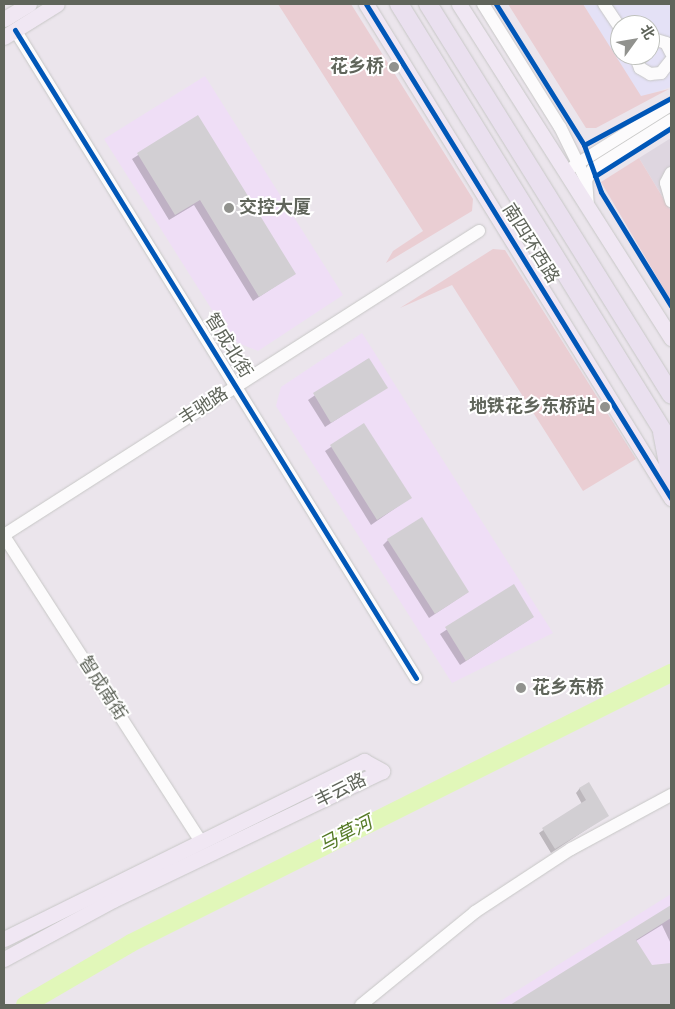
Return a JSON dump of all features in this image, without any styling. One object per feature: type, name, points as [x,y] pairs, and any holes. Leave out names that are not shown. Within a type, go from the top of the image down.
[{"type":"highway","name":"南四环西路","points":[[399,4],[671,444]]},
{"type":"highway","points":[[428,4],[671,394]]},
{"type":"highway","points":[[660,427],[671,479]]},
{"type":"main road","points":[[4,20],[29,4]]},
{"type":"main road","points":[[10,33],[57,4]]},
{"type":"main road","name":"南四环西路","points":[[366,4],[671,498]]},
{"type":"main road","points":[[459,4],[671,338]]},
{"type":"main road","name":"丰云路","points":[[4,938],[364,761],[382,771],[113,900],[4,959]]},
{"type":"street","points":[[483,4],[580,162],[586,180],[588,207]]},
{"type":"street","points":[[604,4],[611,15]]},
{"type":"street","name":"智成北街","points":[[10,33],[237,386],[416,678]]},
{"type":"street","points":[[660,40],[666,42],[671,53]]},
{"type":"street","points":[[639,65],[640,68],[650,74],[661,73],[671,60]]},
{"type":"street","points":[[566,171],[671,105]]},
{"type":"street","points":[[586,180],[593,169],[671,120]]},
{"type":"street","points":[[671,173],[666,183],[671,201]]},
{"type":"street","name":"丰驰路","points":[[4,535],[479,231]]},
{"type":"street","name":"智成南街","points":[[4,535],[201,842]]},
{"type":"street","points":[[361,1005],[475,912],[571,849],[671,795]]},
{"type":"shaded area","points":[[278,4],[351,4],[473,199],[472,211],[386,263],[393,251],[423,231]]},
{"type":"shaded area","points":[[508,4],[583,4],[610,47],[610,65],[621,65],[641,96],[669,89],[596,128],[586,128]]},
{"type":"shaded area","points":[[583,4],[671,4],[671,87],[641,97],[621,65],[660,65],[660,15],[610,15],[610,47]]},
{"type":"shaded area","points":[[205,76],[343,295],[258,351],[231,340],[104,139]]},
{"type":"shaded area","points":[[671,138],[671,211],[639,158]]},
{"type":"shaded area","points":[[639,158],[671,211],[671,301],[601,182]]},
{"type":"shaded area","points":[[493,249],[505,250],[636,459],[583,491],[452,285],[400,308]]},
{"type":"shaded area","points":[[362,333],[553,633],[452,683],[276,406],[281,387]]},
{"type":"shaded area","points":[[671,894],[671,1005],[494,1005]]},
{"type":"building","name":"交控大厦","points":[[198,115],[296,274],[259,297],[200,200],[175,215],[137,153]]},
{"type":"building","points":[[369,358],[388,388],[331,423],[313,393]]},
{"type":"building","points":[[364,423],[412,498],[377,520],[330,445]]},
{"type":"building","points":[[422,517],[469,592],[435,614],[387,539]]},
{"type":"building","points":[[514,584],[534,617],[466,661],[445,627]]},
{"type":"building","points":[[589,782],[609,816],[555,849],[542,828],[586,800],[579,788]]},
{"type":"building","points":[[671,905],[671,918],[636,940],[652,965],[671,963],[671,1005],[510,1005]]},
{"type":"waterway","name":"马草河","points":[[25,1005],[131,943],[671,673]]},
{"type":"cycle path","points":[[366,4],[671,498]]},
{"type":"cycle path","points":[[496,4],[584,145],[601,192],[671,306]]},
{"type":"cycle path","points":[[15,30],[416,678]]},
{"type":"cycle path","points":[[584,145],[671,98]]},
{"type":"cycle path","points":[[595,176],[671,128]]},
{"type":"place","name":"花乡桥","points":[[394,67]]},
{"type":"place","name":"交控大厦","points":[[229,208]]},
{"type":"place","name":"地铁花乡东桥站","points":[[605,407]]},
{"type":"place","name":"花乡东桥","points":[[521,688]]}]
